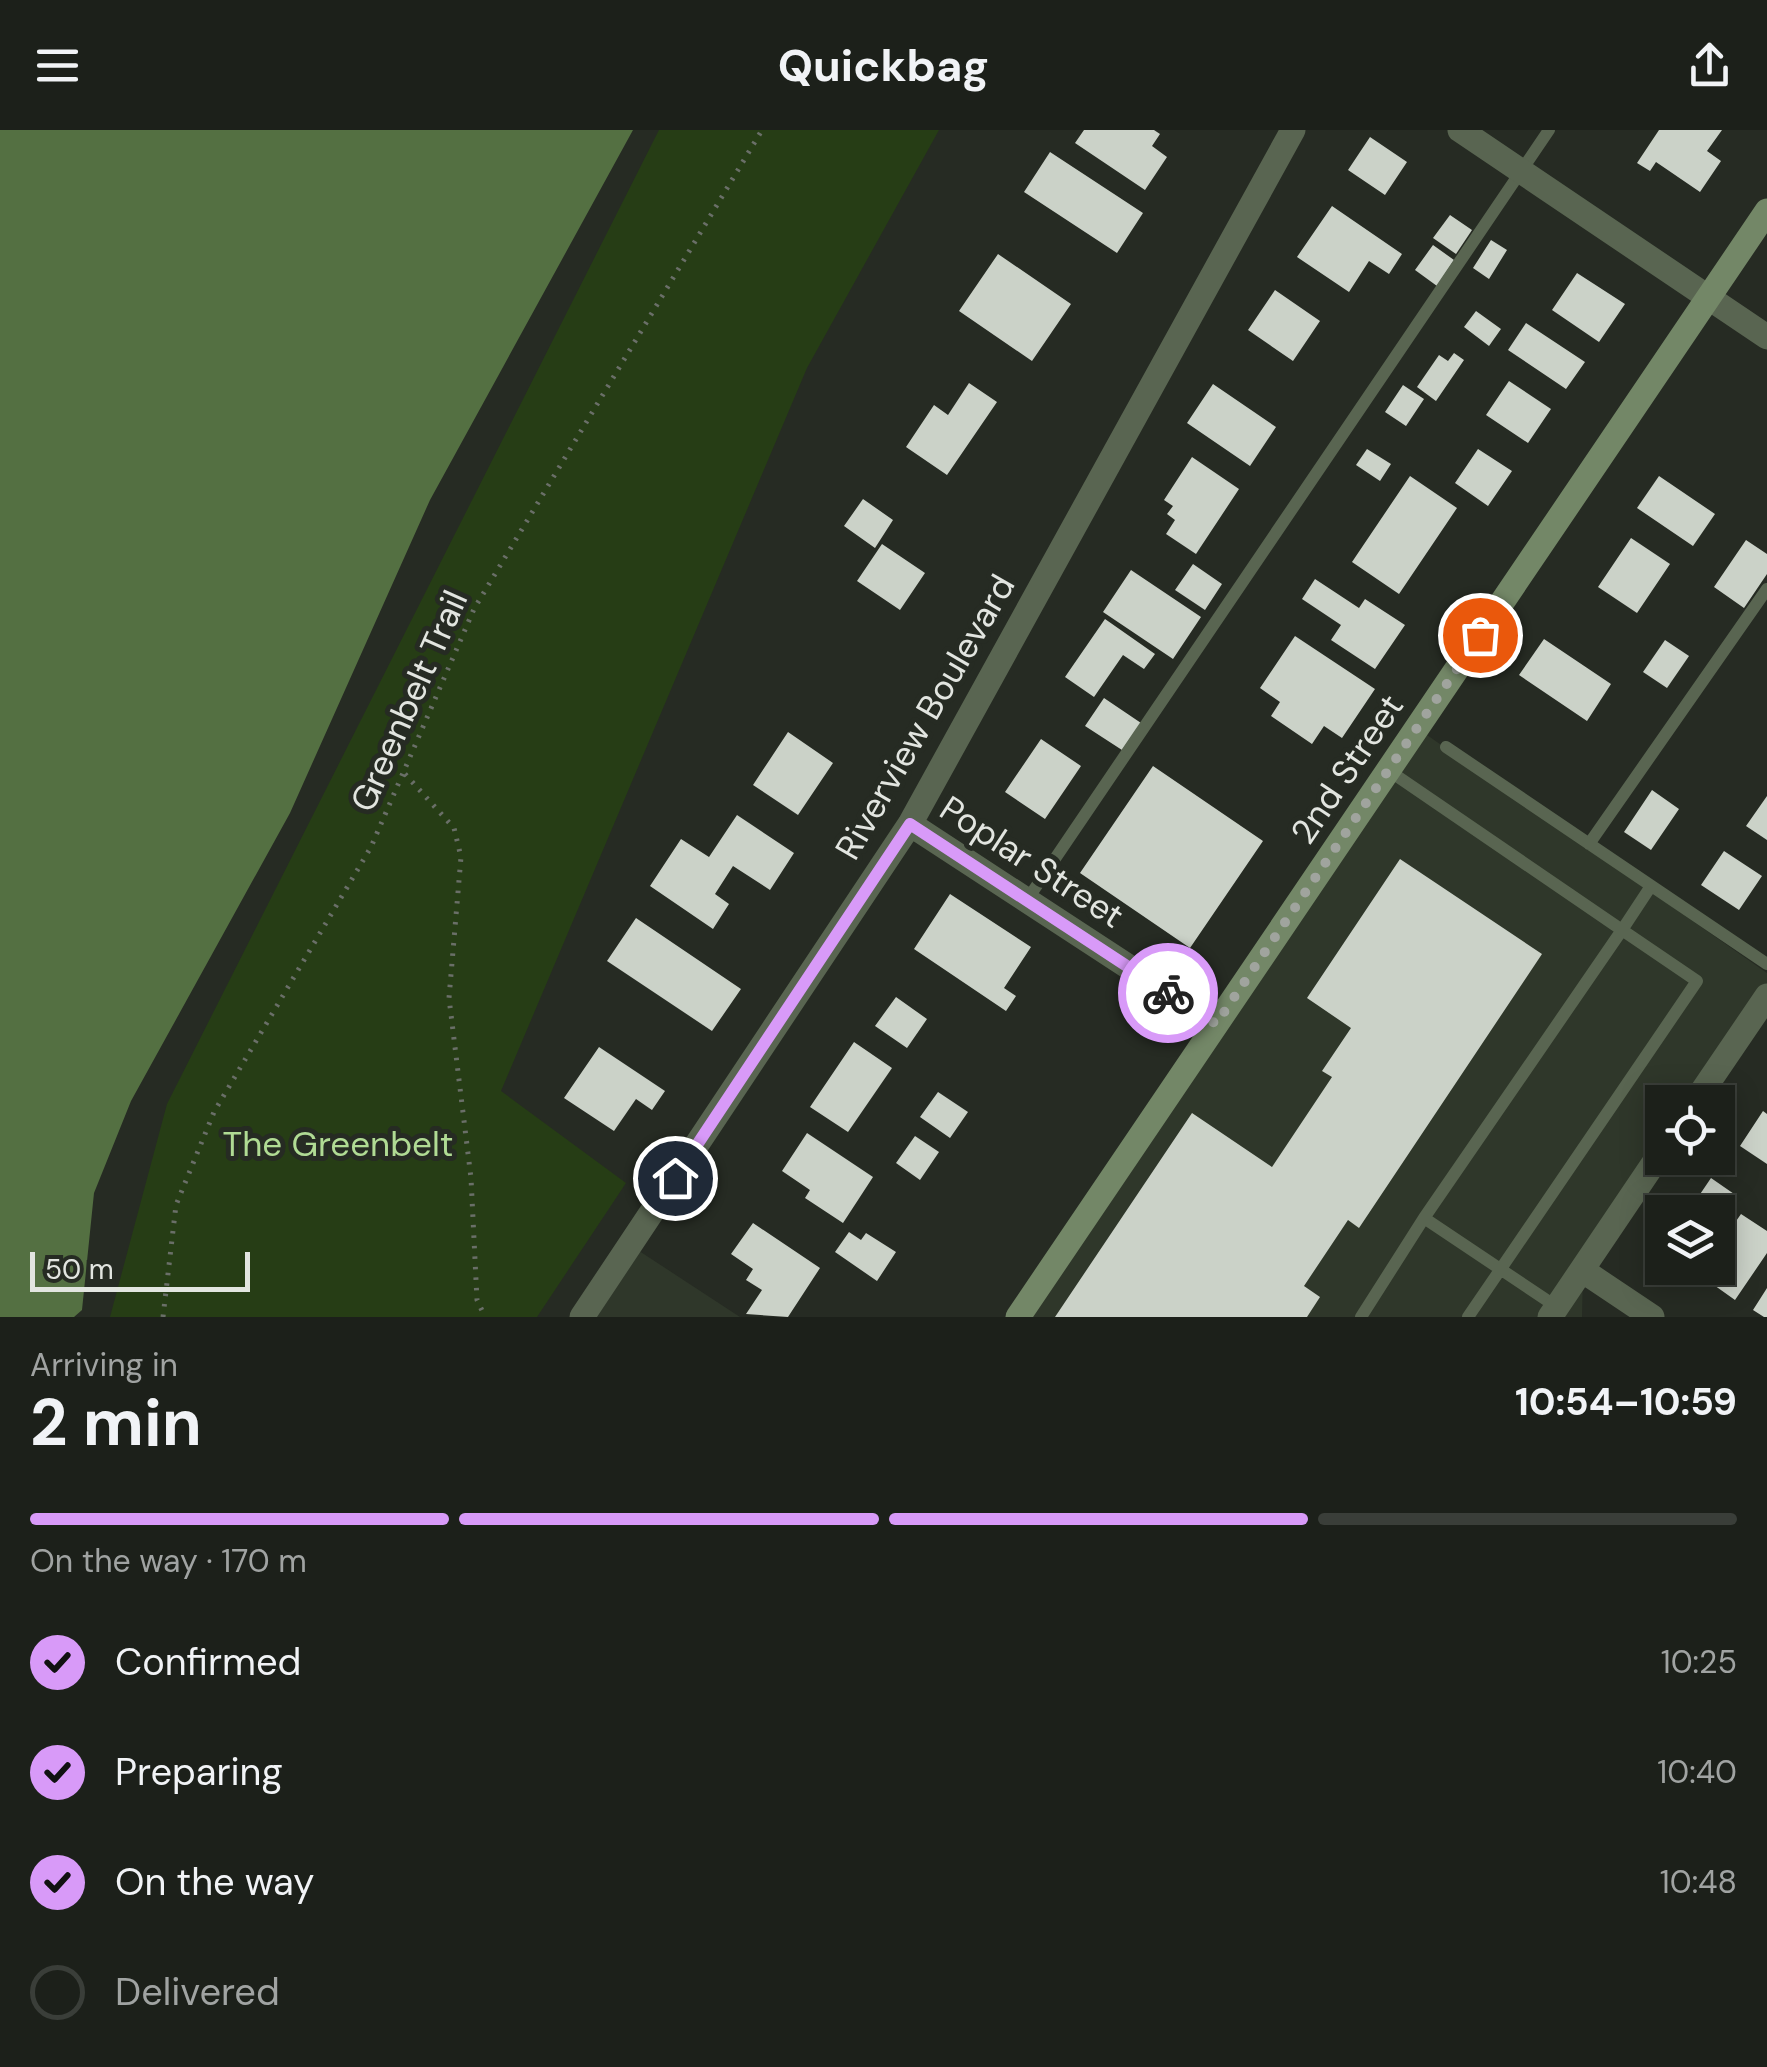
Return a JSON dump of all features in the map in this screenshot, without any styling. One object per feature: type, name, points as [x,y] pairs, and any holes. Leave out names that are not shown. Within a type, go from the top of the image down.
[{"type":"street","name":"Riverview Boulevard","points":[[582,1317],[910,824],[1293,130]]},
{"type":"street","points":[[1460,130],[1767,337]]},
{"type":"street","name":"2nd Street","points":[[1018,1317],[1767,210]]},
{"type":"street","name":"Poplar Street","points":[[910,824],[1216,1024]]},
{"type":"street","points":[[1707,1085],[1767,996]]},
{"type":"street","points":[[1553,1312],[1646,1175]]},
{"type":"street","points":[[1582,1270],[1652,1317]]},
{"type":"lane","points":[[1027,900],[1549,130]]},
{"type":"lane","points":[[1589,844],[1767,589]]},
{"type":"lane","points":[[1446,747],[1767,964]]},
{"type":"lane","points":[[1388,770],[1697,981],[1468,1317]]},
{"type":"lane","points":[[1360,1317],[1651,886]]},
{"type":"lane","points":[[1424,1218],[1500,1268],[1553,1312]]},
{"type":"path","name":"Greenbelt Trail","points":[[163,1317],[176,1205],[214,1112],[370,847],[474,610],[762,130]]},
{"type":"path","points":[[405,774],[454,828],[460,857],[449,998],[471,1178],[476,1300],[485,1317]]},
{"type":"shaded area","points":[[0,130],[633,130],[430,500],[290,813],[131,1101],[94,1193],[82,1310],[74,1317],[0,1317]]},
{"type":"shaded area","points":[[1417,728],[1767,973],[1767,996],[1707,1085],[1645,1085],[1646,1175],[1583,1270],[1582,1317],[1018,1317]]},
{"type":"shaded area","points":[[630,1245],[740,1317],[583,1317]]},
{"type":"green space","name":"The Greenbelt","points":[[659,130],[939,130],[807,368],[501,1091],[626,1183],[537,1317],[110,1317],[167,1104]]},
{"type":"building","points":[[1084,130],[1154,130],[1160,134],[1152,146],[1167,157],[1145,190],[1075,143]]},
{"type":"building","points":[[1659,130],[1722,130],[1707,151],[1721,161],[1700,192],[1656,162],[1650,171],[1637,163]]},
{"type":"building","points":[[1370,137],[1407,162],[1385,195],[1348,170]]},
{"type":"building","points":[[1050,152],[1143,213],[1117,253],[1024,192]]},
{"type":"building","points":[[1332,206],[1402,254],[1389,274],[1369,261],[1349,292],[1297,257]]},
{"type":"building","points":[[1450,215],[1472,230],[1456,254],[1433,238]]},
{"type":"building","points":[[1491,240],[1507,250],[1489,279],[1473,268]]},
{"type":"building","points":[[1433,245],[1454,260],[1437,286],[1415,270]]},
{"type":"building","points":[[998,254],[1071,304],[1032,361],[959,311]]},
{"type":"building","points":[[1577,273],[1625,304],[1599,342],[1552,310]]},
{"type":"building","points":[[1275,290],[1320,321],[1293,361],[1248,330]]},
{"type":"building","points":[[1476,311],[1501,329],[1489,346],[1464,327]]},
{"type":"building","points":[[1526,323],[1585,362],[1566,389],[1508,350]]},
{"type":"building","points":[[1454,353],[1464,360],[1436,401],[1417,387],[1439,355],[1448,361]]},
{"type":"building","points":[[1509,381],[1551,409],[1528,443],[1486,415]]},
{"type":"building","points":[[969,383],[997,402],[947,475],[906,447],[934,405],[948,415]]},
{"type":"building","points":[[1213,384],[1276,427],[1250,466],[1187,423]]},
{"type":"building","points":[[1403,385],[1424,399],[1406,426],[1385,412]]},
{"type":"building","points":[[1367,449],[1391,464],[1380,481],[1356,465]]},
{"type":"building","points":[[1478,449],[1512,471],[1488,506],[1455,483]]},
{"type":"building","points":[[1192,457],[1239,489],[1196,554],[1166,534],[1175,520],[1167,514],[1173,506],[1164,500]]},
{"type":"building","points":[[1410,476],[1457,508],[1399,594],[1352,562]]},
{"type":"building","points":[[1659,476],[1715,514],[1693,546],[1637,508]]},
{"type":"building","points":[[863,499],[893,520],[875,548],[844,526]]},
{"type":"building","points":[[1631,538],[1670,564],[1637,613],[1598,587]]},
{"type":"building","points":[[1746,540],[1767,554],[1767,574],[1744,608],[1714,587]]},
{"type":"building","points":[[882,544],[925,573],[900,610],[857,581]]},
{"type":"building","points":[[1193,564],[1222,584],[1205,610],[1175,590]]},
{"type":"building","points":[[1131,570],[1201,617],[1173,659],[1103,612]]},
{"type":"building","points":[[1315,579],[1359,608],[1365,599],[1405,625],[1375,669],[1331,640],[1341,625],[1302,599]]},
{"type":"building","points":[[1105,619],[1155,654],[1144,669],[1123,655],[1094,697],[1065,677]]},
{"type":"building","points":[[1295,636],[1375,689],[1342,738],[1324,726],[1312,744],[1271,716],[1280,702],[1260,688]]},
{"type":"building","points":[[1544,639],[1611,684],[1587,721],[1519,675]]},
{"type":"building","points":[[1665,640],[1689,656],[1667,688],[1643,672]]},
{"type":"building","points":[[1104,698],[1141,723],[1122,750],[1085,726]]},
{"type":"building","points":[[788,732],[833,763],[798,815],[753,785]]},
{"type":"building","points":[[1041,739],[1081,766],[1045,819],[1005,792]]},
{"type":"building","points":[[1153,766],[1263,841],[1190,948],[1080,873]]},
{"type":"building","points":[[1652,790],[1679,809],[1651,850],[1624,832]]},
{"type":"building","points":[[1767,796],[1767,840],[1746,826]]},
{"type":"building","points":[[737,815],[794,853],[770,890],[733,866],[715,894],[729,904],[713,929],[650,886],[681,839],[709,857]]},
{"type":"building","points":[[1724,851],[1762,876],[1739,910],[1701,885]]},
{"type":"building","points":[[1400,859],[1542,954],[1359,1228],[1348,1220],[1304,1286],[1320,1297],[1307,1317],[1055,1317],[1192,1113],[1272,1167],[1332,1077],[1322,1071],[1351,1028],[1307,998]]},
{"type":"building","points":[[950,894],[1031,947],[1004,988],[1016,996],[1006,1011],[914,949]]},
{"type":"building","points":[[636,918],[741,989],[712,1031],[607,961]]},
{"type":"building","points":[[896,997],[927,1019],[907,1048],[875,1026]]},
{"type":"building","points":[[854,1042],[892,1068],[848,1132],[810,1107]]},
{"type":"building","points":[[599,1047],[665,1091],[652,1110],[636,1099],[614,1131],[564,1098]]},
{"type":"building","points":[[938,1092],[968,1112],[950,1138],[920,1117]]},
{"type":"building","points":[[1763,1111],[1767,1114],[1767,1164],[1740,1146]]},
{"type":"building","points":[[807,1133],[873,1177],[843,1223],[805,1198],[810,1190],[782,1171]]},
{"type":"building","points":[[915,1136],[939,1152],[920,1180],[896,1163]]},
{"type":"building","points":[[1711,1178],[1737,1196],[1735,1199],[1735,1195],[1700,1195]]},
{"type":"building","points":[[1741,1214],[1767,1231],[1767,1253],[1735,1300],[1714,1285],[1735,1285],[1735,1223]]},
{"type":"building","points":[[753,1223],[820,1268],[788,1317],[746,1314],[762,1290],[746,1280],[753,1269],[731,1254]]},
{"type":"building","points":[[849,1232],[861,1240],[866,1233],[896,1252],[877,1281],[835,1252]]},
{"type":"building","points":[[1767,1288],[1767,1317],[1764,1317],[1753,1310]]},
{"type":"way so far","points":[[1168,993],[1216,1024],[1480,635]]},
{"type":"route","points":[[675,1178],[910,824],[1168,993]]}]
